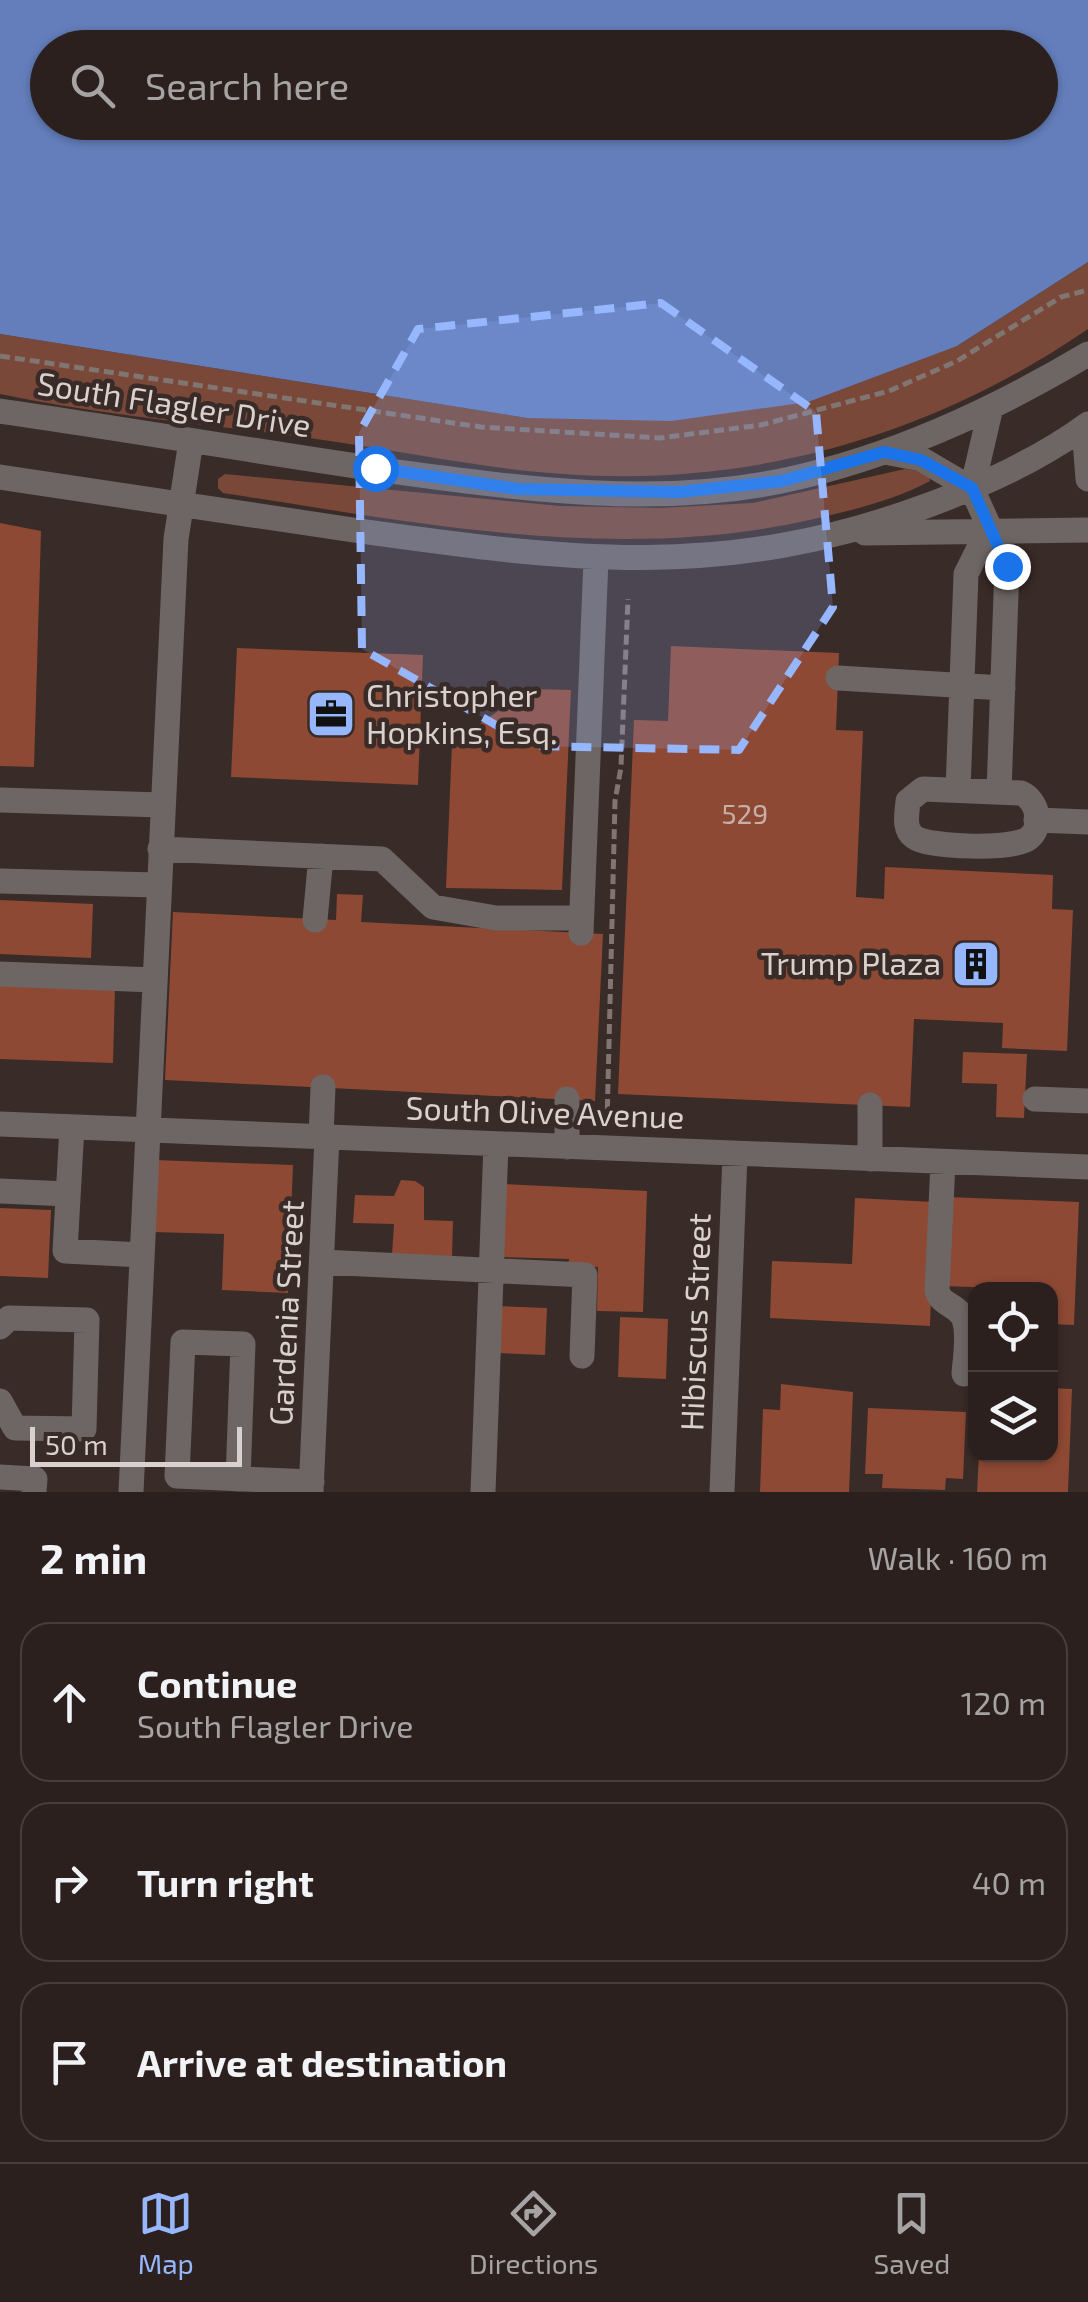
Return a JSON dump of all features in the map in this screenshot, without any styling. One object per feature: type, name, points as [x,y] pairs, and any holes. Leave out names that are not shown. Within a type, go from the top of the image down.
[{"type":"street","name":"South Flagler Drive","points":[[0,412],[518,489],[603,494],[679,492],[782,481],[884,452],[991,407],[1088,354]]},
{"type":"street","points":[[991,407],[972,488],[1007,566],[1000,792]]},
{"type":"street","points":[[0,477],[596,559],[753,553],[855,532],[1007,475],[1086,426],[1088,479]]},
{"type":"street","points":[[131,1492],[178,504],[191,441]]},
{"type":"street","points":[[884,452],[921,460],[972,488]]},
{"type":"street","points":[[958,790],[966,574],[988,530]]},
{"type":"street","points":[[855,532],[927,536],[988,530],[1088,530]]},
{"type":"street","points":[[160,849],[382,859],[434,907],[496,918],[581,925],[596,559]]},
{"type":"street","points":[[838,678],[1003,688]]},
{"type":"street","points":[[923,790],[1000,792],[1030,797],[1036,820],[1030,838],[1014,846],[928,843],[913,836],[906,826],[908,801],[923,790]]},
{"type":"street","points":[[0,800],[162,805]]},
{"type":"street","points":[[1036,820],[1088,822]]},
{"type":"street","points":[[315,920],[322,856]]},
{"type":"street","points":[[0,882],[157,885]]},
{"type":"street","points":[[0,974],[154,980]]},
{"type":"street","name":"Gardenia Street","points":[[312,1487],[322,1262],[324,1088]]},
{"type":"street","points":[[567,1147],[568,1099]]},
{"type":"street","points":[[1036,1100],[1088,1101]]},
{"type":"street","points":[[870,1104],[870,1158]]},
{"type":"street","name":"South Olive Avenue","points":[[0,1124],[1088,1167]]},
{"type":"street","points":[[72,1127],[65,1250],[142,1255]]},
{"type":"street","points":[[483,1492],[496,1144]]},
{"type":"street","name":"Hibiscus Street","points":[[722,1492],[735,1154]]},
{"type":"street","points":[[943,1162],[937,1291],[941,1302],[961,1314],[966,1325],[964,1374]]},
{"type":"street","points":[[0,1191],[68,1194]]},
{"type":"street","points":[[322,1262],[584,1275],[582,1356]]},
{"type":"street","points":[[0,1327],[9,1318],[87,1320],[84,1429],[16,1428],[0,1401]]},
{"type":"street","points":[[238,1479],[243,1344],[182,1342],[178,1476],[312,1487]]},
{"type":"street","points":[[0,1477],[35,1479],[34,1492]]},
{"type":"path","points":[[0,356],[481,427],[660,438],[776,422],[889,391],[957,361],[1061,297],[1088,290]]},
{"type":"path","points":[[607,1128],[616,801],[628,599]]},
{"type":"highlighted area","points":[[661,303],[816,412],[833,607],[739,750],[533,746],[362,649],[359,433],[418,329]]},
{"type":"shaded area","points":[[1088,262],[1088,329],[1029,366],[904,425],[772,462],[704,472],[634,476],[534,472],[0,394],[0,334],[527,418],[957,346]]},
{"type":"shaded area","points":[[905,469],[929,473],[930,481],[888,499],[814,519],[741,532],[667,538],[518,534],[444,526],[223,493],[218,488],[218,479],[225,474],[560,506],[659,508],[753,503]]},
{"type":"water","points":[[0,0],[1088,0],[1088,262],[957,346],[808,402],[671,421],[527,418],[0,334]]},
{"type":"building","points":[[0,523],[41,531],[34,767],[0,766]]},
{"type":"building","points":[[671,646],[839,653],[836,730],[863,731],[856,897],[884,899],[885,867],[1053,875],[1052,909],[1073,910],[1067,1051],[1002,1048],[1003,1023],[914,1019],[910,1107],[618,1094],[634,720],[668,721]]},
{"type":"building","points":[[237,648],[423,655],[418,785],[231,777]]},
{"type":"building","points":[[530,689],[571,690],[562,890],[446,888],[452,743]]},
{"type":"building","points":[[337,894],[363,895],[361,922],[603,934],[595,1101],[165,1080],[173,912],[336,920]]},
{"type":"building","points":[[0,900],[93,904],[91,958],[0,954]]},
{"type":"building","points":[[0,984],[115,988],[113,1063],[0,1059]]},
{"type":"building","points":[[963,1052],[1027,1054],[1024,1118],[996,1117],[997,1084],[962,1083]]},
{"type":"building","points":[[155,1160],[293,1165],[288,1293],[222,1290],[224,1234],[152,1232]]},
{"type":"building","points":[[401,1180],[415,1181],[424,1187],[424,1220],[453,1221],[452,1257],[392,1255],[394,1224],[353,1223],[355,1195],[394,1196]]},
{"type":"building","points":[[503,1184],[647,1191],[643,1312],[597,1311],[598,1267],[568,1265],[569,1259],[501,1257]]},
{"type":"building","points":[[948,1197],[1079,1202],[1074,1325],[1058,1324],[1058,1282],[968,1282],[968,1287],[945,1286]]},
{"type":"building","points":[[855,1198],[934,1202],[930,1326],[770,1318],[772,1261],[852,1264]]},
{"type":"building","points":[[0,1208],[51,1210],[48,1278],[0,1276]]},
{"type":"building","points":[[498,1306],[547,1308],[545,1355],[496,1353]]},
{"type":"building","points":[[620,1317],[668,1319],[666,1379],[618,1377]]},
{"type":"building","points":[[781,1384],[853,1392],[849,1492],[760,1492],[763,1409],[780,1410]]},
{"type":"building","points":[[1058,1388],[1072,1389],[1068,1492],[977,1492],[979,1462],[1058,1462]]},
{"type":"building","points":[[868,1408],[966,1412],[963,1479],[946,1478],[945,1490],[882,1488],[883,1474],[865,1474]]},
{"type":"place","name":"Christopher Hopkins, Esq.","points":[[331,714]]},
{"type":"place","name":"Trump Plaza","points":[[976,964]]},
{"type":"route","points":[[375,468],[518,489],[603,494],[679,492],[782,481],[884,452],[921,460],[972,488],[1007,566]]}]
